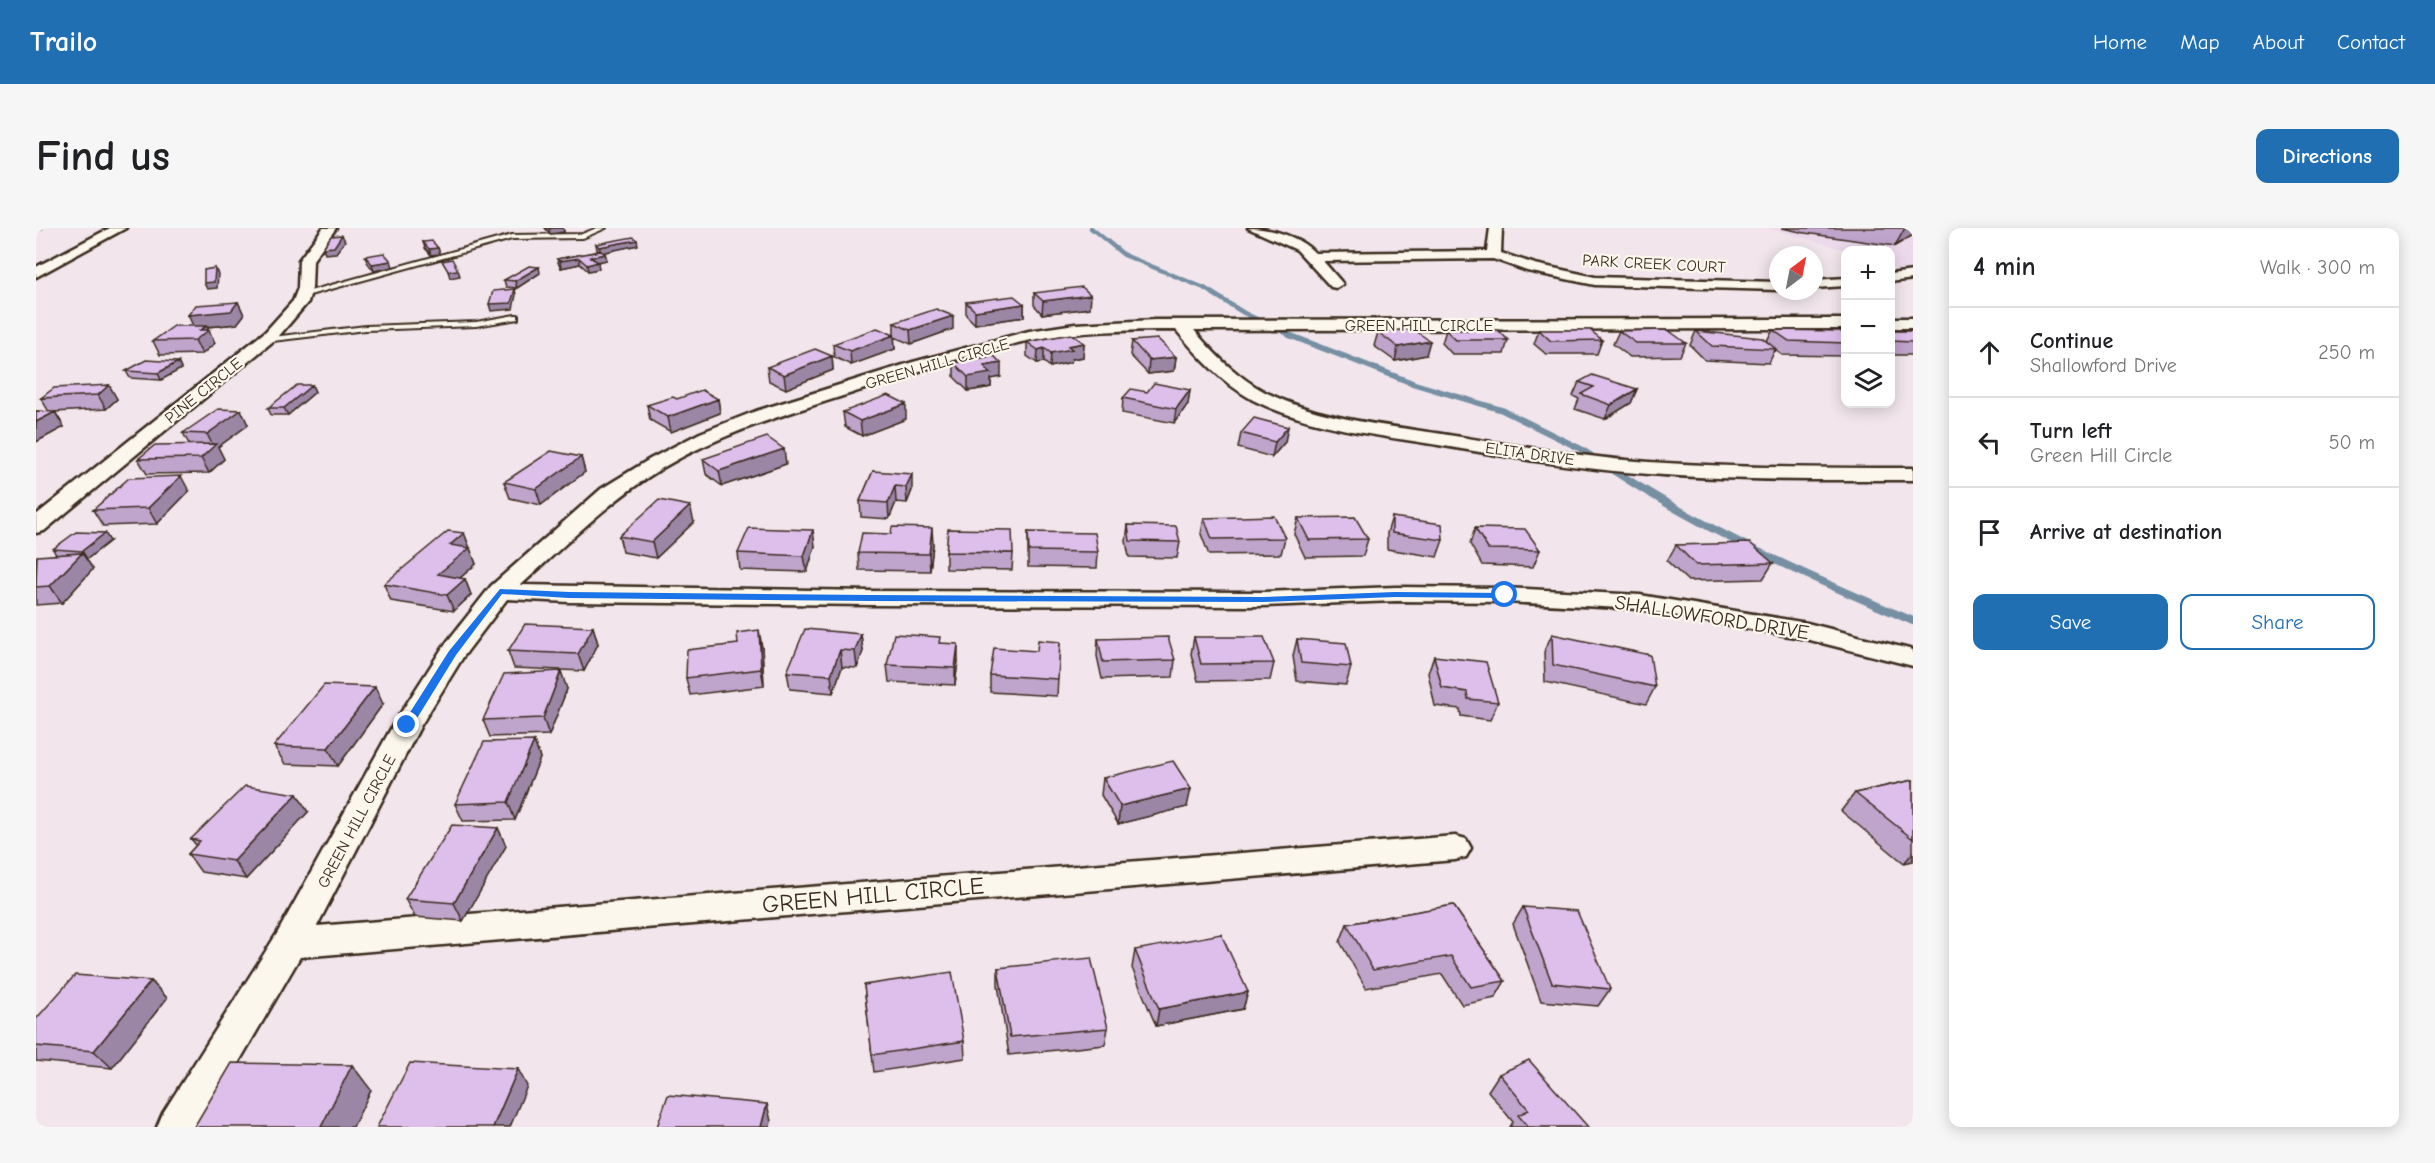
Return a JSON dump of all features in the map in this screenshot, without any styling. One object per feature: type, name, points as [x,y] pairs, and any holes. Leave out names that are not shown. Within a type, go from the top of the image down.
[{"type":"street","points":[[36,273],[120,228]]},
{"type":"street","points":[[303,294],[306,260],[316,243],[330,228]]},
{"type":"street","points":[[1254,228],[1302,247],[1336,284]]},
{"type":"street","points":[[1494,255],[1496,228]]},
{"type":"street","points":[[1269,233],[1290,230]]},
{"type":"street","name":"PARK CREEK COURT","points":[[1310,256],[1494,255],[1532,267],[1595,281],[1769,286]]},
{"type":"street","points":[[1895,277],[1913,275]]},
{"type":"street","points":[[1823,283],[1841,282]]},
{"type":"street","name":"PINE CIRCLE","points":[[36,526],[264,340],[297,306],[303,294]]},
{"type":"street","points":[[1895,323],[1913,323]]},
{"type":"street","name":"GREEN HILL CIRCLE","points":[[178,1127],[291,943],[407,725],[452,653],[500,591],[609,494],[657,463],[707,437],[764,415],[919,366],[1029,336],[1075,329],[1181,325],[1841,324]]},
{"type":"street","name":"ELITA DRIVE","points":[[1181,325],[1218,367],[1235,382],[1262,397],[1306,413],[1374,429],[1551,458],[1649,468],[1778,474],[1913,474]]},
{"type":"street","name":"SHALLOWFORD DRIVE","points":[[500,591],[569,595],[870,598],[1263,599],[1395,594],[1550,597],[1640,602],[1807,631],[1913,658]]},
{"type":"street","name":"GREEN HILL CIRCLE","points":[[291,943],[1455,848]]},
{"type":"lane","points":[[303,294],[512,237],[583,236],[603,228]]},
{"type":"lane","points":[[264,340],[366,328],[476,324],[514,317]]},
{"type":"shaded area","points":[[1767,228],[1913,228],[1913,277],[1895,270],[1895,246],[1841,246],[1841,249]]},
{"type":"building","points":[[342,235],[334,247],[323,248],[331,236]]},
{"type":"building","points":[[633,237],[637,240],[599,247],[596,244]]},
{"type":"building","points":[[432,241],[438,248],[429,249],[423,242]]},
{"type":"building","points":[[601,251],[605,254],[590,257],[598,262],[587,265],[579,258],[560,261],[557,259]]},
{"type":"building","points":[[384,253],[391,261],[372,264],[365,256]]},
{"type":"building","points":[[452,259],[458,270],[448,271],[442,261]]},
{"type":"building","points":[[529,266],[539,267],[515,281],[504,280]]},
{"type":"building","points":[[215,268],[214,282],[204,283],[204,270]]},
{"type":"building","points":[[1082,287],[1091,295],[1043,301],[1034,293]]},
{"type":"building","points":[[515,289],[511,303],[489,304],[493,291]]},
{"type":"building","points":[[1014,296],[1024,304],[975,311],[966,302]]},
{"type":"building","points":[[238,302],[231,311],[188,315],[196,305]]},
{"type":"building","points":[[936,309],[953,316],[910,330],[894,323]]},
{"type":"building","points":[[174,326],[207,326],[200,330],[209,330],[195,340],[153,341]]},
{"type":"building","points":[[877,328],[894,335],[850,351],[833,344]]},
{"type":"building","points":[[1413,329],[1430,341],[1398,347],[1378,332]]},
{"type":"building","points":[[1446,330],[1498,330],[1508,340],[1456,340]]},
{"type":"building","points":[[1539,330],[1590,330],[1602,340],[1551,341]]},
{"type":"building","points":[[1668,330],[1686,343],[1636,343],[1619,331]]},
{"type":"building","points":[[1773,330],[1841,332],[1841,343],[1789,341]]},
{"type":"building","points":[[1696,331],[1762,338],[1776,349],[1712,346]]},
{"type":"building","points":[[1895,331],[1913,331],[1913,342],[1895,341]]},
{"type":"building","points":[[1071,334],[1084,343],[1068,346],[1072,349],[1051,353],[1044,348],[1038,350],[1027,342]]},
{"type":"building","points":[[1158,339],[1176,357],[1149,360],[1132,341]]},
{"type":"building","points":[[815,349],[832,356],[784,375],[767,367]]},
{"type":"building","points":[[994,356],[1001,363],[984,366],[991,373],[968,377],[954,363]]},
{"type":"building","points":[[146,360],[178,362],[158,373],[126,371]]},
{"type":"building","points":[[1592,375],[1637,389],[1611,405],[1581,394],[1594,387],[1579,382]]},
{"type":"building","points":[[1154,383],[1190,390],[1176,409],[1123,398],[1131,389],[1147,392]]},
{"type":"building","points":[[109,385],[98,395],[41,398],[54,388]]},
{"type":"building","points":[[297,385],[312,385],[284,408],[268,408]]},
{"type":"building","points":[[702,390],[718,399],[668,417],[647,405],[673,397],[677,399]]},
{"type":"building","points":[[888,395],[906,404],[860,421],[843,412]]},
{"type":"building","points":[[218,409],[241,410],[207,434],[183,433]]},
{"type":"building","points":[[36,411],[55,412],[36,422]]},
{"type":"building","points":[[1254,418],[1288,427],[1275,442],[1241,433]]},
{"type":"building","points":[[767,437],[784,449],[719,471],[703,459]]},
{"type":"building","points":[[216,444],[201,458],[138,459],[155,445]]},
{"type":"building","points":[[551,451],[581,457],[536,489],[504,482]]},
{"type":"building","points":[[873,471],[912,474],[906,487],[895,486],[888,503],[860,501]]},
{"type":"building","points":[[181,476],[148,508],[93,510],[129,478]]},
{"type":"building","points":[[659,500],[690,506],[652,542],[619,536]]},
{"type":"building","points":[[1274,516],[1285,538],[1212,539],[1204,518]]},
{"type":"building","points":[[1355,517],[1368,539],[1309,540],[1298,518]]},
{"type":"building","points":[[1392,517],[1442,524],[1443,540],[1392,533]]},
{"type":"building","points":[[1128,525],[1176,526],[1180,542],[1130,541]]},
{"type":"building","points":[[892,527],[932,528],[929,554],[858,553],[862,533],[891,534]]},
{"type":"building","points":[[749,528],[813,530],[804,556],[738,553]]},
{"type":"building","points":[[1475,528],[1525,529],[1540,550],[1488,549]]},
{"type":"building","points":[[948,529],[1012,530],[1013,553],[946,552]]},
{"type":"building","points":[[448,531],[464,533],[450,545],[470,548],[438,574],[465,579],[447,595],[384,584]]},
{"type":"building","points":[[76,532],[105,533],[82,551],[53,549]]},
{"type":"building","points":[[1028,532],[1095,533],[1098,552],[1029,551]]},
{"type":"building","points":[[1750,543],[1773,563],[1696,565],[1676,545]]},
{"type":"building","points":[[82,553],[50,586],[36,587],[37,556]]},
{"type":"building","points":[[525,624],[593,627],[578,654],[508,651]]},
{"type":"building","points":[[805,629],[861,634],[855,651],[840,650],[831,675],[787,672]]},
{"type":"building","points":[[759,630],[761,669],[686,678],[687,650],[738,644],[737,633]]},
{"type":"building","points":[[894,634],[940,637],[939,643],[958,644],[955,668],[887,665]]},
{"type":"building","points":[[1552,634],[1650,655],[1655,687],[1553,665]]},
{"type":"building","points":[[1168,637],[1175,660],[1103,662],[1098,639]]},
{"type":"building","points":[[1194,637],[1264,637],[1274,663],[1201,664]]},
{"type":"building","points":[[1297,639],[1346,643],[1351,667],[1301,663]]},
{"type":"building","points":[[1038,640],[1060,642],[1058,679],[990,675],[994,648],[1037,651]]},
{"type":"building","points":[[1434,656],[1486,662],[1498,702],[1468,699],[1467,692],[1442,688]]},
{"type":"building","points":[[561,671],[543,718],[483,720],[504,674]]},
{"type":"building","points":[[324,685],[375,687],[328,748],[274,746]]},
{"type":"building","points":[[534,741],[508,802],[455,804],[484,742]]},
{"type":"building","points":[[1173,761],[1191,789],[1120,806],[1103,778]]},
{"type":"building","points":[[1913,780],[1913,839],[1855,793]]},
{"type":"building","points":[[245,786],[297,794],[234,861],[188,854],[200,841],[191,839]]},
{"type":"building","points":[[452,825],[498,828],[454,903],[405,899]]},
{"type":"building","points":[[1453,905],[1505,981],[1471,987],[1451,956],[1373,970],[1347,924]]},
{"type":"building","points":[[1523,907],[1577,911],[1610,989],[1552,983]]},
{"type":"building","points":[[1221,934],[1248,992],[1159,1009],[1135,950]]},
{"type":"building","points":[[1091,958],[1108,1028],[1010,1037],[998,968]]},
{"type":"building","points":[[952,972],[964,1041],[872,1055],[864,985]]},
{"type":"building","points":[[75,975],[151,981],[94,1051],[36,1046],[36,1019]]},
{"type":"building","points":[[1529,1060],[1588,1127],[1528,1127],[1518,1115],[1529,1110],[1499,1074]]},
{"type":"building","points":[[232,1063],[352,1065],[321,1127],[194,1127]]},
{"type":"building","points":[[410,1063],[518,1069],[493,1127],[377,1127]]},
{"type":"building","points":[[668,1095],[767,1104],[761,1127],[657,1127]]},
{"type":"waterway","points":[[1091,228],[1124,255],[1204,288],[1244,313],[1292,336]]},
{"type":"waterway","points":[[1289,335],[1415,384],[1502,410],[1581,449],[1615,471]]},
{"type":"waterway","points":[[1613,470],[1685,514],[1759,552],[1913,621]]},
{"type":"route","points":[[407,725],[452,653],[500,591],[569,595],[870,598],[1263,599],[1395,594],[1505,595]]}]
